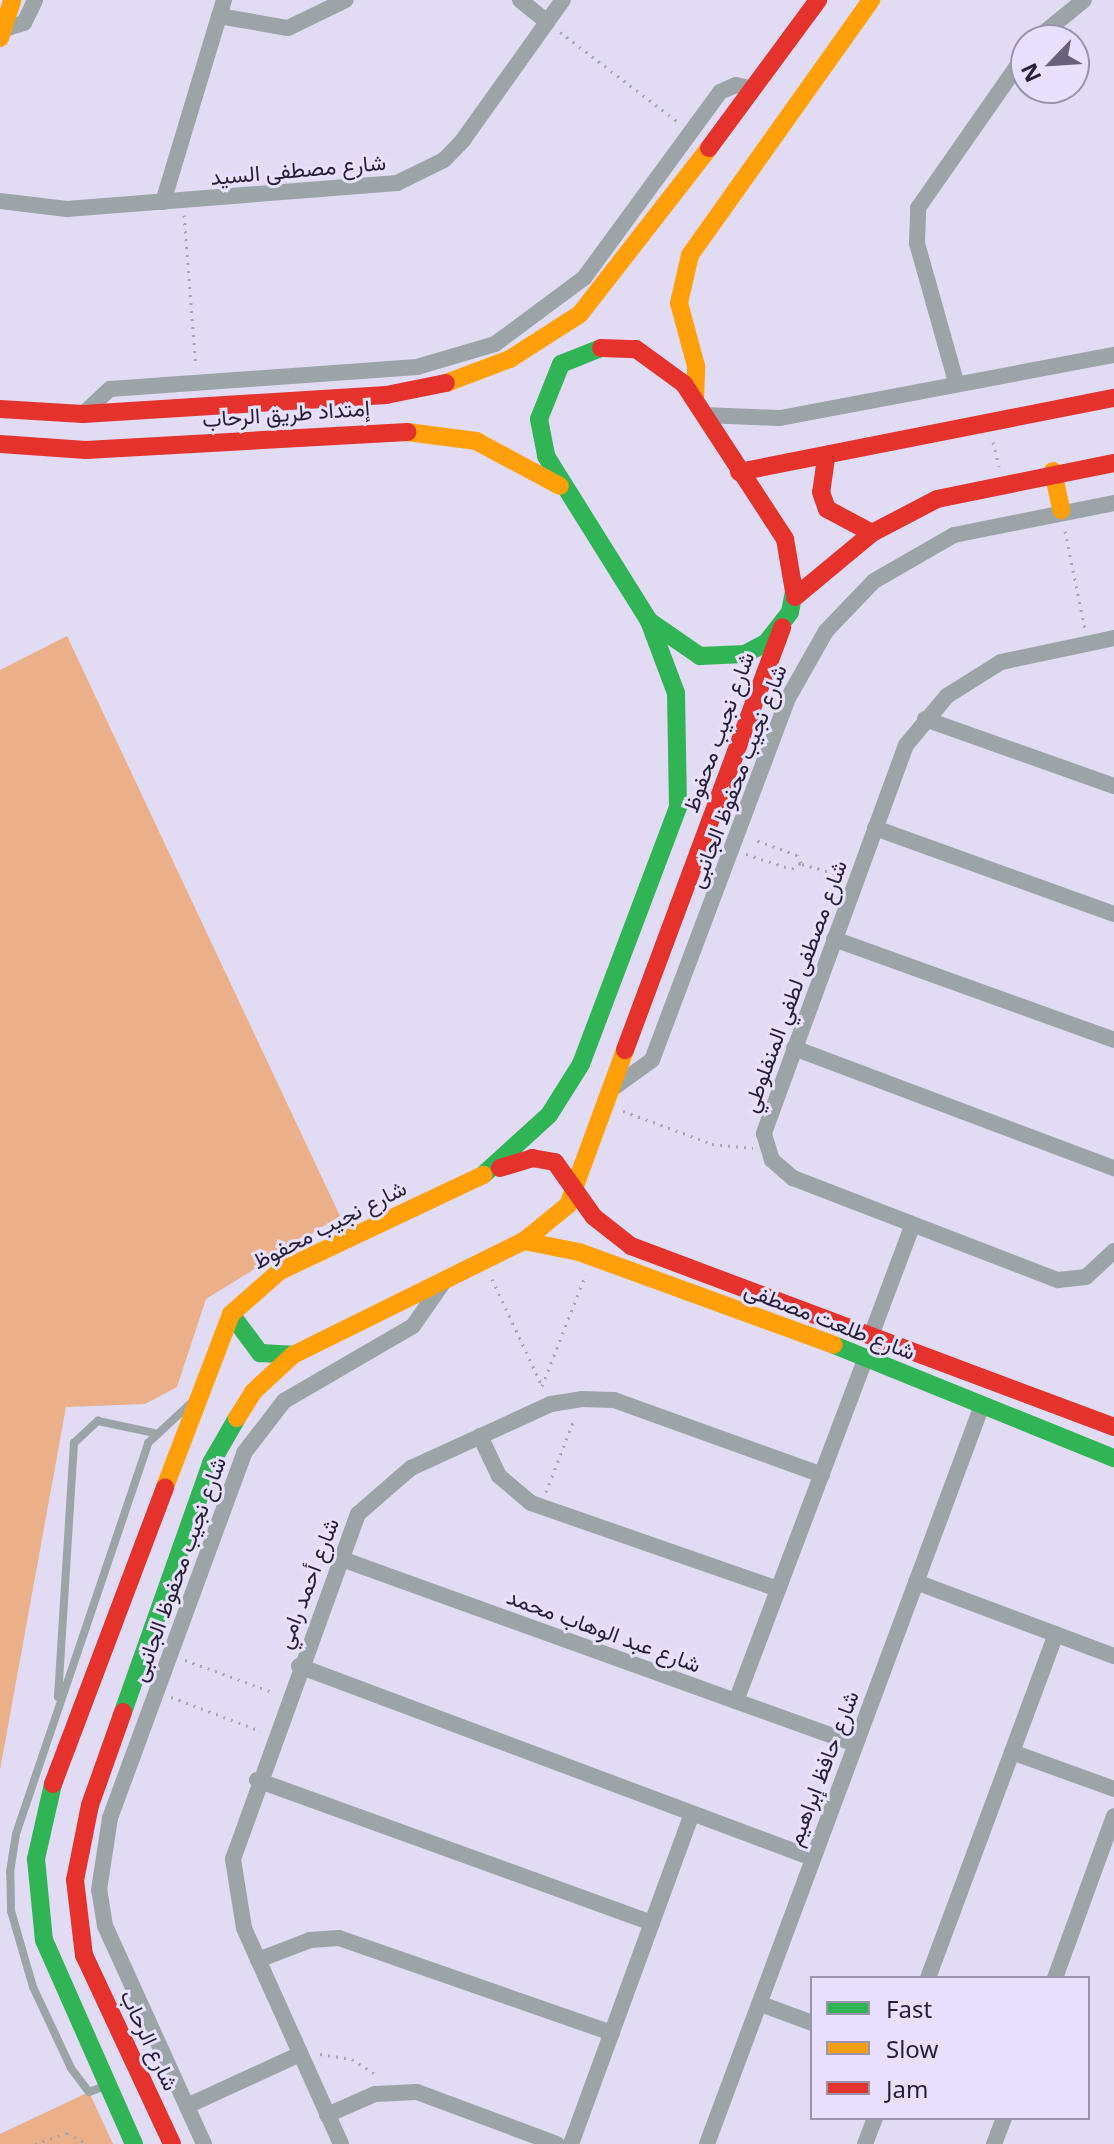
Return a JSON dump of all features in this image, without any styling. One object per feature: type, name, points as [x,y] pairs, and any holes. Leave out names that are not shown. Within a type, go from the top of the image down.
[{"type":"street","points":[[1,34],[12,0]]},
{"type":"street","points":[[1,34],[24,23],[35,0]]},
{"type":"street","points":[[163,202],[221,8],[288,28],[346,0]]},
{"type":"street","points":[[520,0],[547,22]]},
{"type":"street","name":"شارع مصطفى السيد","points":[[0,201],[67,209],[371,189],[421,173],[463,140],[563,0]]},
{"type":"street","name":"إمتداد طريق الرحاب","points":[[0,409],[83,414],[420,390],[476,374],[545,339],[592,302],[818,0]]},
{"type":"street","points":[[1055,24],[1084,0]]},
{"type":"street","points":[[700,408],[696,366],[679,303],[690,255],[863,3]]},
{"type":"street","points":[[956,382],[917,243],[918,208],[1010,76]]},
{"type":"street","points":[[83,414],[110,389],[417,367],[495,344],[542,315],[584,278],[727,87],[753,89]]},
{"type":"street","points":[[627,222],[645,235]]},
{"type":"street","points":[[545,339],[561,364]]},
{"type":"street","points":[[782,627],[745,654],[723,658],[678,647],[649,621],[562,488],[539,419],[561,364],[601,348],[636,349],[667,367],[700,408],[793,558],[795,597]]},
{"type":"street","points":[[700,408],[780,418],[956,382],[1114,355]]},
{"type":"street","points":[[417,367],[420,390]]},
{"type":"street","points":[[739,472],[826,458],[988,419],[1114,398]]},
{"type":"street","name":"إمتداد طريق الرحاب","points":[[0,444],[86,450],[428,431],[487,446],[562,488]]},
{"type":"street","points":[[826,458],[821,492],[827,509],[839,522],[872,533]]},
{"type":"street","points":[[795,597],[872,533],[937,499],[1002,481],[1114,463]]},
{"type":"street","points":[[1053,471],[1061,510]]},
{"type":"street","name":"شارع نجيب محفوظ الجانبى","points":[[607,1098],[652,1060],[803,667],[847,607],[899,563],[940,542],[1061,510],[1114,503]]},
{"type":"street","name":"شارع نجيب محفوظ","points":[[84,1955],[75,1880],[90,1805],[222,1438],[253,1392],[293,1355],[524,1241],[556,1220],[577,1189],[607,1098],[795,597]]},
{"type":"street","name":"شارع نجيب محفوظ","points":[[54,1969],[35,1880],[50,1791],[194,1402],[231,1314],[280,1271],[483,1175],[529,1137],[567,1090],[669,844],[681,731],[649,621]]},
{"type":"street","name":"شارع مصطفى لطفي المنفلوطي","points":[[1114,638],[1087,641],[1001,662],[925,719],[906,745],[767,1120],[766,1147],[793,1178],[1058,1280],[1086,1277],[1114,1251]]},
{"type":"street","points":[[925,719],[1114,786]]},
{"type":"street","points":[[875,828],[1114,914]]},
{"type":"street","points":[[834,939],[1114,1040]]},
{"type":"street","points":[[794,1048],[1114,1168]]},
{"type":"street","name":"شارع طلعت مصطفى","points":[[483,1175],[543,1158],[564,1169],[594,1217],[631,1246],[872,1333],[1114,1427]]},
{"type":"street","points":[[872,1333],[913,1224]]},
{"type":"street","name":"شارع طلعت مصطفى","points":[[524,1241],[592,1258],[866,1357],[981,1408],[1114,1458]]},
{"type":"street","name":"شارع نجيب محفوظ الجانبى","points":[[204,2144],[105,1926],[101,1853],[156,1692],[244,1453],[262,1425],[311,1382],[413,1326],[445,1280]]},
{"type":"street","points":[[231,1314],[253,1348],[293,1355]]},
{"type":"street","points":[[736,1701],[866,1357]]},
{"type":"street","name":"شارع أحمد رامي","points":[[341,2144],[258,1960],[232,1883],[237,1835],[358,1514],[391,1480],[551,1404],[582,1399],[614,1400],[822,1475]]},
{"type":"street","name":"شارع حافظ إبراهيم","points":[[707,2144],[981,1408]]},
{"type":"street","points":[[480,1436],[505,1484],[540,1506],[778,1589]]},
{"type":"street","name":"شارع عبد الوهاب محمد","points":[[339,1558],[855,1744]]},
{"type":"street","points":[[916,1582],[1114,1656]]},
{"type":"street","points":[[929,1976],[1056,1634]]},
{"type":"street","points":[[299,1666],[812,1858]]},
{"type":"street","points":[[1012,1752],[1114,1789]]},
{"type":"street","points":[[257,1780],[652,1923]]},
{"type":"street","points":[[571,2144],[692,1814]]},
{"type":"street","points":[[1056,1976],[1114,1816]]},
{"type":"street","points":[[258,1960],[310,1940],[339,1938],[612,2033]]},
{"type":"street","points":[[84,1955],[54,1969],[134,2144]]},
{"type":"street","name":"شارع الرحاب","points":[[84,1955],[172,2144]]},
{"type":"street","points":[[761,2004],[810,2022]]},
{"type":"street","points":[[187,2106],[300,2054]]},
{"type":"street","points":[[327,2115],[389,2091],[417,2092],[557,2144]]},
{"type":"street","points":[[865,2144],[874,2120]]},
{"type":"street","points":[[994,2144],[1003,2120]]},
{"type":"lane","points":[[107,2085],[89,2092],[71,2068],[18,1950],[10,1872],[28,1797],[154,1433],[194,1402]]},
{"type":"lane","points":[[58,1709],[74,1443],[98,1421],[154,1433]]},
{"type":"lane","points":[[28,1797],[50,1791]]},
{"type":"path","points":[[547,22],[691,132]]},
{"type":"path","points":[[183,201],[197,383]]},
{"type":"path","points":[[988,419],[1002,481]]},
{"type":"path","points":[[1061,510],[1087,641]]},
{"type":"path","points":[[734,842],[792,869],[801,863]]},
{"type":"path","points":[[734,842],[797,855],[801,863],[856,879]]},
{"type":"path","points":[[607,1098],[712,1144],[766,1147]]},
{"type":"path","points":[[542,1386],[592,1258]]},
{"type":"path","points":[[484,1261],[551,1404]]},
{"type":"path","points":[[540,1506],[582,1399]]},
{"type":"path","points":[[170,1654],[287,1698]]},
{"type":"path","points":[[156,1692],[273,1735]]},
{"type":"path","points":[[300,2054],[366,2064],[389,2091]]},
{"type":"path","points":[[35,2144],[67,2133],[88,2144]]},
{"type":"shaded area","points":[[67,636],[340,1216],[206,1299],[177,1387],[145,1404],[66,1407],[0,1770],[0,670]]},
{"type":"shaded area","points":[[89,2092],[113,2144],[0,2144],[0,2134]]},
{"type":"traffic: fast","points":[[601,348],[561,364],[539,419],[546,456],[649,621],[700,656],[745,654],[766,643],[790,612],[794,591]]},
{"type":"traffic: fast","points":[[483,1175],[549,1115],[581,1064],[678,807],[676,693],[649,621]]},
{"type":"traffic: fast","points":[[231,1314],[260,1353],[293,1355]]},
{"type":"traffic: fast","points":[[834,1345],[1114,1458]]},
{"type":"traffic: fast","points":[[123,1712],[211,1463],[237,1418]]},
{"type":"traffic: fast","points":[[53,1784],[36,1859],[44,1940],[134,2144]]},
{"type":"traffic: slow","points":[[0,38],[12,0]]},
{"type":"traffic: slow","points":[[695,400],[696,366],[679,303],[690,255],[871,0]]},
{"type":"traffic: slow","points":[[446,383],[510,359],[580,314],[709,148]]},
{"type":"traffic: slow","points":[[407,432],[476,441],[560,486]]},
{"type":"traffic: slow","points":[[1053,471],[1061,510]]},
{"type":"traffic: slow","points":[[237,1418],[253,1392],[293,1355],[524,1241],[568,1205],[625,1050]]},
{"type":"traffic: slow","points":[[165,1487],[231,1314],[280,1271],[483,1175]]},
{"type":"traffic: slow","points":[[524,1241],[579,1252],[834,1345]]},
{"type":"traffic: jam","points":[[709,148],[818,0]]},
{"type":"traffic: jam","points":[[601,348],[636,349],[684,384],[785,539],[794,591]]},
{"type":"traffic: jam","points":[[0,409],[83,414],[386,395],[446,383]]},
{"type":"traffic: jam","points":[[739,472],[1114,398]]},
{"type":"traffic: jam","points":[[0,444],[86,450],[407,432]]},
{"type":"traffic: jam","points":[[826,458],[821,492],[827,509],[872,533]]},
{"type":"traffic: jam","points":[[795,597],[872,533],[937,499],[1114,463]]},
{"type":"traffic: jam","points":[[625,1050],[782,627]]},
{"type":"traffic: jam","points":[[500,1168],[532,1158],[555,1162],[594,1217],[631,1246],[1114,1427]]},
{"type":"traffic: jam","points":[[53,1784],[165,1487]]},
{"type":"traffic: jam","points":[[123,1712],[90,1805],[75,1880],[84,1955],[172,2144]]}]
